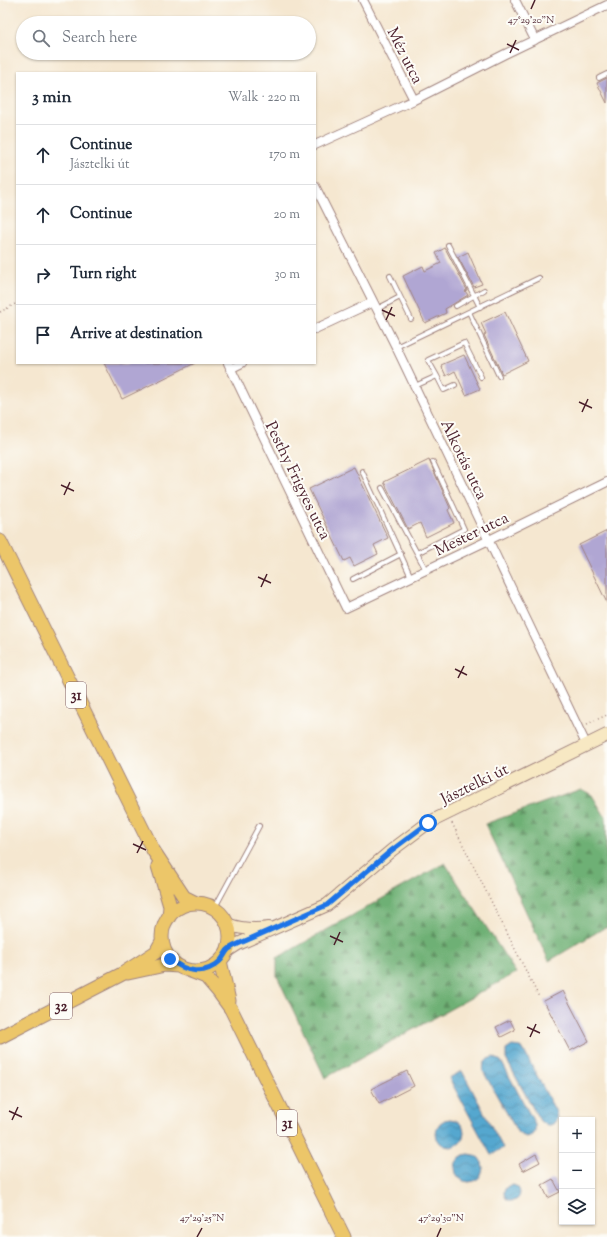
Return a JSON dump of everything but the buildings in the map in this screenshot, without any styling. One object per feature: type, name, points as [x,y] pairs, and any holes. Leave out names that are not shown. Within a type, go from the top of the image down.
[{"type":"main road","name":"31","points":[[0,541],[153,850],[184,897],[196,903],[214,908]]},
{"type":"main road","name":"31","points":[[153,850],[170,906],[169,918],[162,933],[162,942],[165,951],[170,959],[183,968],[206,977],[231,1009],[344,1237]]},
{"type":"main road","points":[[169,918],[176,910],[186,905],[196,903]]},
{"type":"main road","points":[[214,908],[222,915],[227,924]]},
{"type":"main road","name":"31","points":[[227,924],[230,933],[230,942],[221,968],[231,1009]]},
{"type":"main road","name":"32","points":[[0,1037],[122,974],[156,952],[162,942]]},
{"type":"main road","points":[[183,968],[196,971],[205,970],[213,966],[224,956]]},
{"type":"main road","name":"32","points":[[122,974],[165,966],[183,968]]},
{"type":"street","name":"Méz utca","points":[[363,0],[414,100]]},
{"type":"street","points":[[516,0],[535,40]]},
{"type":"street","points":[[316,145],[414,100],[607,5]]},
{"type":"street","name":"Alkotás utca","points":[[316,188],[415,386],[587,746]]},
{"type":"street","points":[[316,329],[375,306]]},
{"type":"street","name":"Pesthy Frigyes utca","points":[[229,366],[346,608]]},
{"type":"street","name":"Mester utca","points":[[346,608],[607,482]]},
{"type":"street","name":"Jásztelki út","points":[[224,956],[238,944],[327,905],[392,850],[428,823],[607,736]]},
{"type":"street","name":"Jásztelki út","points":[[227,924],[235,927],[260,929],[284,925]]},
{"type":"lane","points":[[599,78],[607,74]]},
{"type":"lane","points":[[448,245],[480,307]]},
{"type":"lane","points":[[390,276],[411,319]]},
{"type":"lane","points":[[396,347],[539,278]]},
{"type":"lane","points":[[456,306],[484,290]]},
{"type":"lane","points":[[375,306],[400,297]]},
{"type":"lane","points":[[469,312],[500,376]]},
{"type":"lane","points":[[455,385],[444,390],[428,360],[464,343],[480,378]]},
{"type":"lane","points":[[415,386],[437,376]]},
{"type":"lane","points":[[417,553],[464,529],[433,462]]},
{"type":"lane","points":[[362,471],[411,577]]},
{"type":"lane","points":[[382,488],[426,570]]},
{"type":"lane","points":[[353,579],[401,554]]},
{"type":"lane","points":[[214,908],[259,826]]},
{"type":"path","points":[[0,312],[16,304]]},
{"type":"path","points":[[580,731],[583,726],[607,715]]},
{"type":"path","points":[[447,814],[539,997]]},
{"type":"green space","points":[[581,789],[592,795],[606,818],[607,928],[604,928],[549,961],[485,824]]},
{"type":"green space","points":[[445,863],[516,973],[325,1078],[277,976],[277,958]]},
{"type":"water","points":[[512,1046],[523,1049],[556,1112],[557,1119],[553,1124],[547,1126],[540,1121],[506,1059],[506,1050]]},
{"type":"water","points":[[493,1057],[501,1061],[535,1124],[535,1131],[531,1136],[526,1137],[518,1133],[483,1071],[484,1062]]},
{"type":"water","points":[[462,1071],[503,1148],[491,1155],[449,1078]]},
{"type":"water","points":[[450,1119],[460,1123],[464,1133],[460,1143],[450,1147],[440,1143],[436,1133],[440,1123]]},
{"type":"water","points":[[469,1154],[479,1158],[483,1168],[479,1178],[469,1182],[459,1178],[455,1168],[459,1158]]},
{"type":"water","points":[[512,1185],[518,1187],[520,1193],[518,1199],[512,1201],[506,1199],[504,1193],[506,1187]]},
{"type":"route","points":[[170,959],[178,966],[188,970],[205,970],[213,966],[220,961],[227,951],[238,944],[327,905],[392,850],[428,823]]}]
